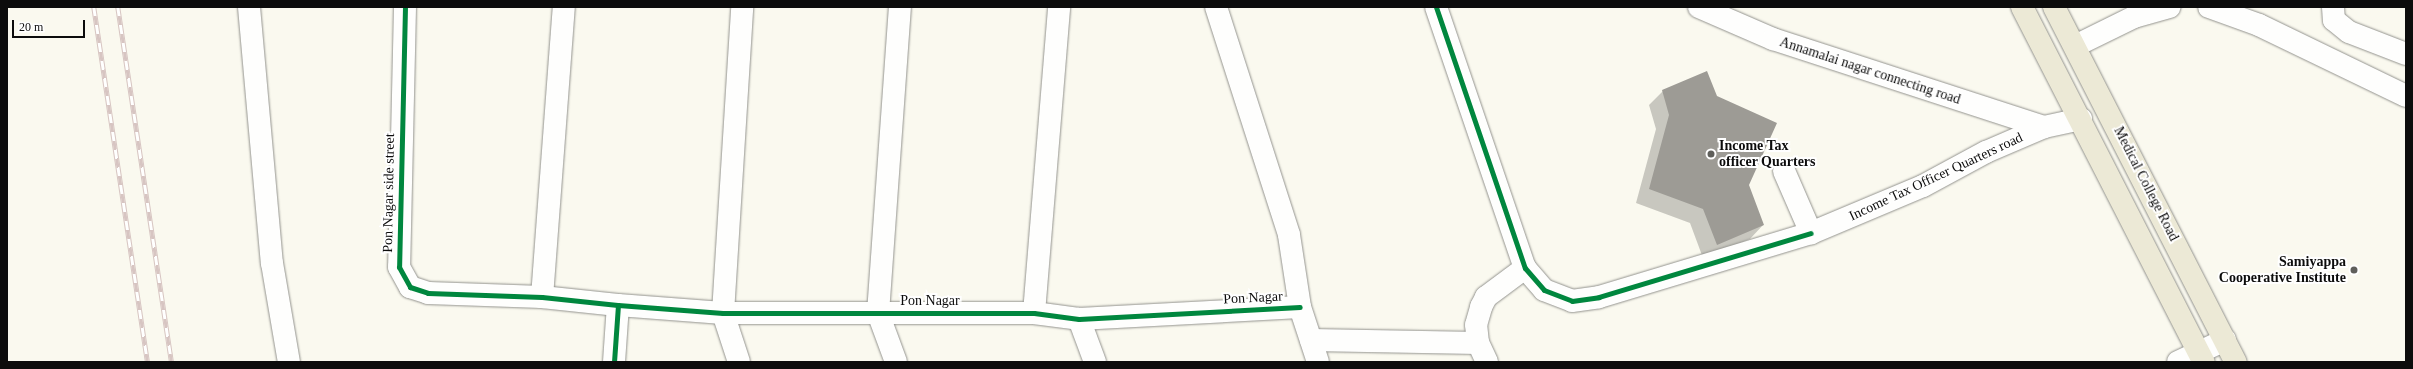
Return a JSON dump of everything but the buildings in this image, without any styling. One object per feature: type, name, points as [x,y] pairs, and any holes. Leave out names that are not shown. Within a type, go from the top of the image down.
[{"type":"main road","name":"Medical College Road","points":[[2022,7],[2081,119],[2201,357]]},
{"type":"main road","name":"Medical College Road","points":[[2054,7],[2236,362]]},
{"type":"street","points":[[249,7],[272,263],[289,362]]},
{"type":"street","name":"Pon Nagar side street","points":[[405,7],[399,267],[410,287],[428,293],[542,297],[618,305]]},
{"type":"street","points":[[542,297],[564,7]]},
{"type":"street","points":[[739,362],[723,313],[742,7]]},
{"type":"street","points":[[896,362],[878,313],[900,7]]},
{"type":"street","points":[[1034,313],[1060,7]]},
{"type":"street","points":[[1216,7],[1289,236],[1300,307],[1318,362]]},
{"type":"street","points":[[1311,340],[1483,352],[1476,325],[1486,297],[1525,268],[1436,7]]},
{"type":"street","name":"Annamalai nagar connecting road","points":[[1699,7],[1773,39],[2044,127]]},
{"type":"street","points":[[2075,46],[2134,17],[2170,7]]},
{"type":"street","points":[[2209,7],[2259,25],[2406,96]]},
{"type":"street","points":[[2332,7],[2334,20],[2349,32],[2406,54]]},
{"type":"street","name":"Income Tax Officer Quarters road","points":[[1525,268],[1544,290],[1572,301],[1599,297],[1811,233],[1923,186],[1986,152],[2044,127],[2081,119]]},
{"type":"street","points":[[1784,171],[1811,233]]},
{"type":"street","points":[[614,362],[618,305]]},
{"type":"street","name":"Pon Nagar","points":[[618,305],[723,313],[1034,313],[1079,319],[1300,307]]},
{"type":"street","points":[[1079,319],[1095,362]]},
{"type":"street","points":[[2178,362],[2201,357],[2225,340]]},
{"type":"railway","points":[[94,7],[148,362]]},
{"type":"railway","points":[[118,7],[172,362]]},
{"type":"cycle path","points":[[405,7],[399,267],[410,287],[428,293],[542,297],[618,305]]},
{"type":"cycle path","points":[[1436,7],[1525,268],[1544,290],[1572,301],[1599,297],[1811,233]]},
{"type":"cycle path","points":[[614,362],[618,305],[723,313],[1034,313],[1079,319],[1300,307]]},
{"type":"place","name":"Income Tax officer Quarters","points":[[1711,154]]},
{"type":"place","name":"Samiyappa Cooperative Institute","points":[[2354,270]]}]
